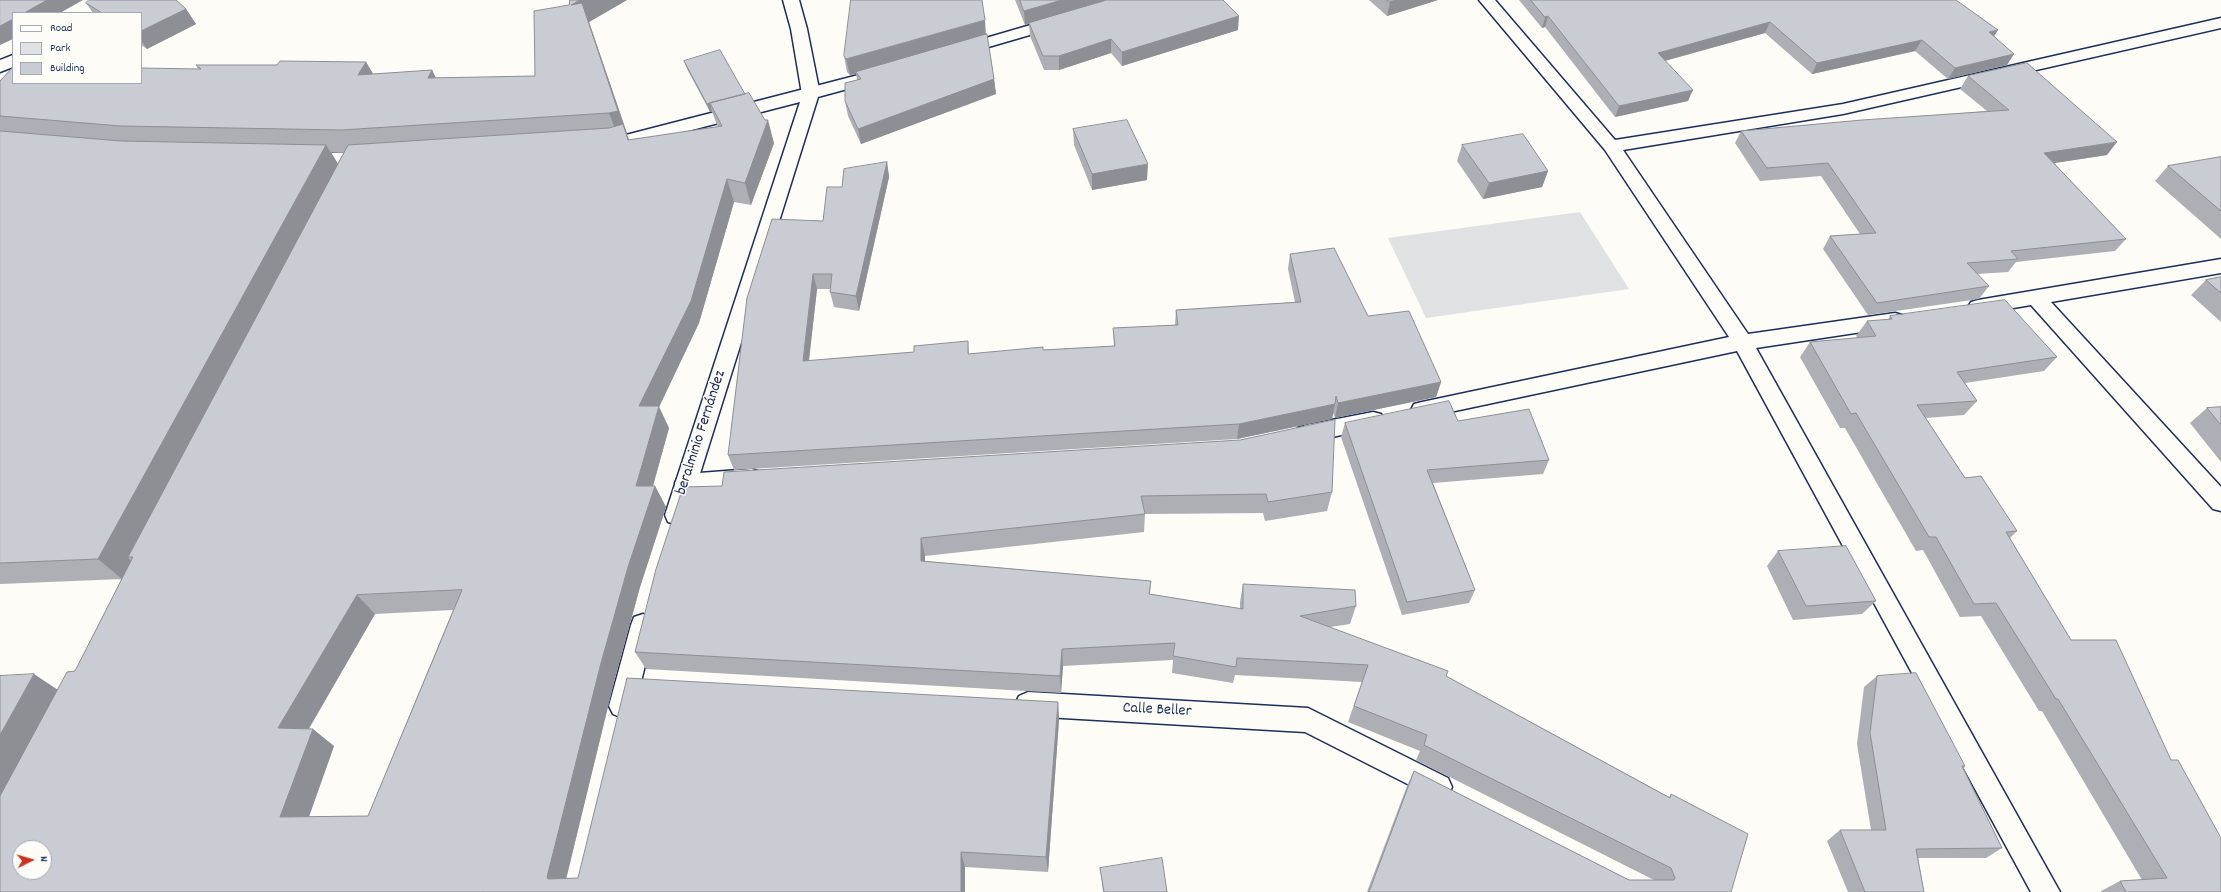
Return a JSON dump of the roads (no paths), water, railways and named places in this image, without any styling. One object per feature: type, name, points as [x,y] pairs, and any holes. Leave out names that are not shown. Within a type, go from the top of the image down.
[{"type":"street","name":"beralminio Fernández","points":[[670,535],[811,94],[799,30],[790,0]]},
{"type":"street","points":[[1487,0],[1611,146],[1743,342],[2046,892]]},
{"type":"street","points":[[949,54],[1071,18]]},
{"type":"street","points":[[1611,146],[1843,109],[2221,23]]},
{"type":"street","points":[[0,67],[12,61]]},
{"type":"street","points":[[586,145],[618,142],[811,94],[888,72]]},
{"type":"street","points":[[286,158],[355,160],[387,158]]},
{"type":"street","points":[[344,181],[355,160]]},
{"type":"street","points":[[1960,310],[2037,299],[2221,266]]},
{"type":"street","points":[[2037,299],[2221,502]]},
{"type":"street","points":[[1284,439],[1743,342],[1913,317]]},
{"type":"street","points":[[686,483],[772,477]]},
{"type":"street","points":[[617,727],[640,682],[650,602]]},
{"type":"street","name":"Calle Beller","points":[[1008,703],[1308,720],[1463,799]]}]
